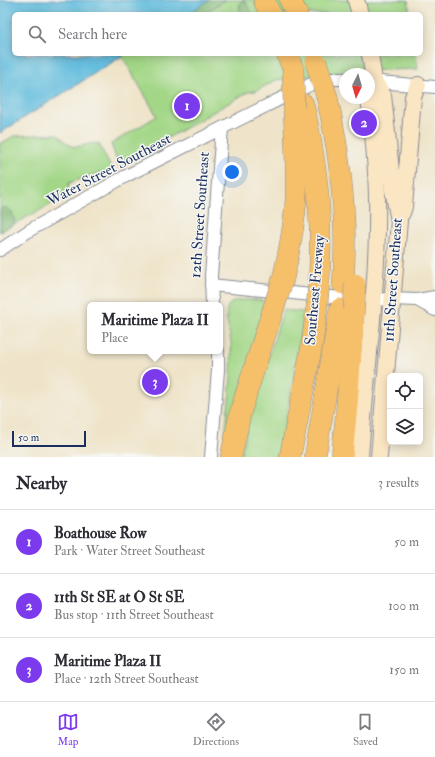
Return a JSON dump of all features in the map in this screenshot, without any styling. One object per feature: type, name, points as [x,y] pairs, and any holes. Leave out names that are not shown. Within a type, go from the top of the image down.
[{"type":"highway","points":[[264,0],[269,12]]},
{"type":"highway","points":[[290,0],[296,12]]},
{"type":"highway","name":"Southeast Freeway","points":[[315,58],[327,97],[336,143],[343,197],[349,284],[347,309],[315,457]]},
{"type":"highway","name":"Southeast Freeway","points":[[290,62],[298,106],[310,133],[318,188],[321,242],[317,306],[312,345],[290,457]]},
{"type":"highway","points":[[231,457],[241,410],[283,279],[292,234],[296,199],[298,106]]},
{"type":"highway","points":[[342,457],[348,405],[347,309]]},
{"type":"main road","points":[[356,0],[359,12]]},
{"type":"main road","name":"11th Street Southeast","points":[[370,56],[370,68]]},
{"type":"main road","points":[[399,221],[404,207],[413,97],[418,85]]},
{"type":"main road","name":"11th Street Southeast","points":[[375,88],[383,95],[393,190],[399,221],[379,457]]},
{"type":"main road","name":"11th Street Southeast","points":[[360,457],[373,299],[377,224],[374,144],[370,104]]},
{"type":"street","name":"Water Street Southeast","points":[[0,250],[30,230],[126,176],[308,85],[323,80],[339,79]]},
{"type":"street","points":[[375,85],[435,86]]},
{"type":"street","name":"12th Street Southeast","points":[[212,302],[211,285],[222,128]]},
{"type":"street","points":[[211,285],[362,300],[392,298],[417,300],[435,297]]},
{"type":"street","points":[[417,300],[435,310]]},
{"type":"street","points":[[211,457],[218,354]]},
{"type":"green space","points":[[209,0],[408,0],[410,12],[191,12]]},
{"type":"green space","points":[[209,0],[226,0],[206,12],[191,12]]},
{"type":"green space","points":[[245,0],[251,12],[240,12],[240,3]]},
{"type":"green space","points":[[122,56],[416,56],[418,69],[375,70],[375,68],[339,68],[339,72],[276,80],[256,91],[248,92],[119,166],[111,144],[157,116]]},
{"type":"green space","points":[[57,134],[68,144],[77,147],[95,143],[99,144],[112,170],[103,175],[101,172],[69,183],[68,195],[0,232],[0,144],[14,136]]},
{"type":"green space","points":[[3,207],[11,211],[14,218],[14,224],[0,232],[0,210]]},
{"type":"green space","points":[[241,300],[268,301],[224,444],[231,370],[231,341],[226,314],[230,303]]},
{"type":"green space","points":[[283,310],[304,312],[279,457],[240,457],[248,423]]},
{"type":"water","points":[[0,0],[209,0],[191,12],[12,12],[12,56],[122,56],[0,133]]},
{"type":"place","name":"Boathouse Row","points":[[187,106]]},
{"type":"place","name":"11th St SE at O St SE","points":[[364,123]]},
{"type":"place","name":"Maritime Plaza II","points":[[155,382]]}]
